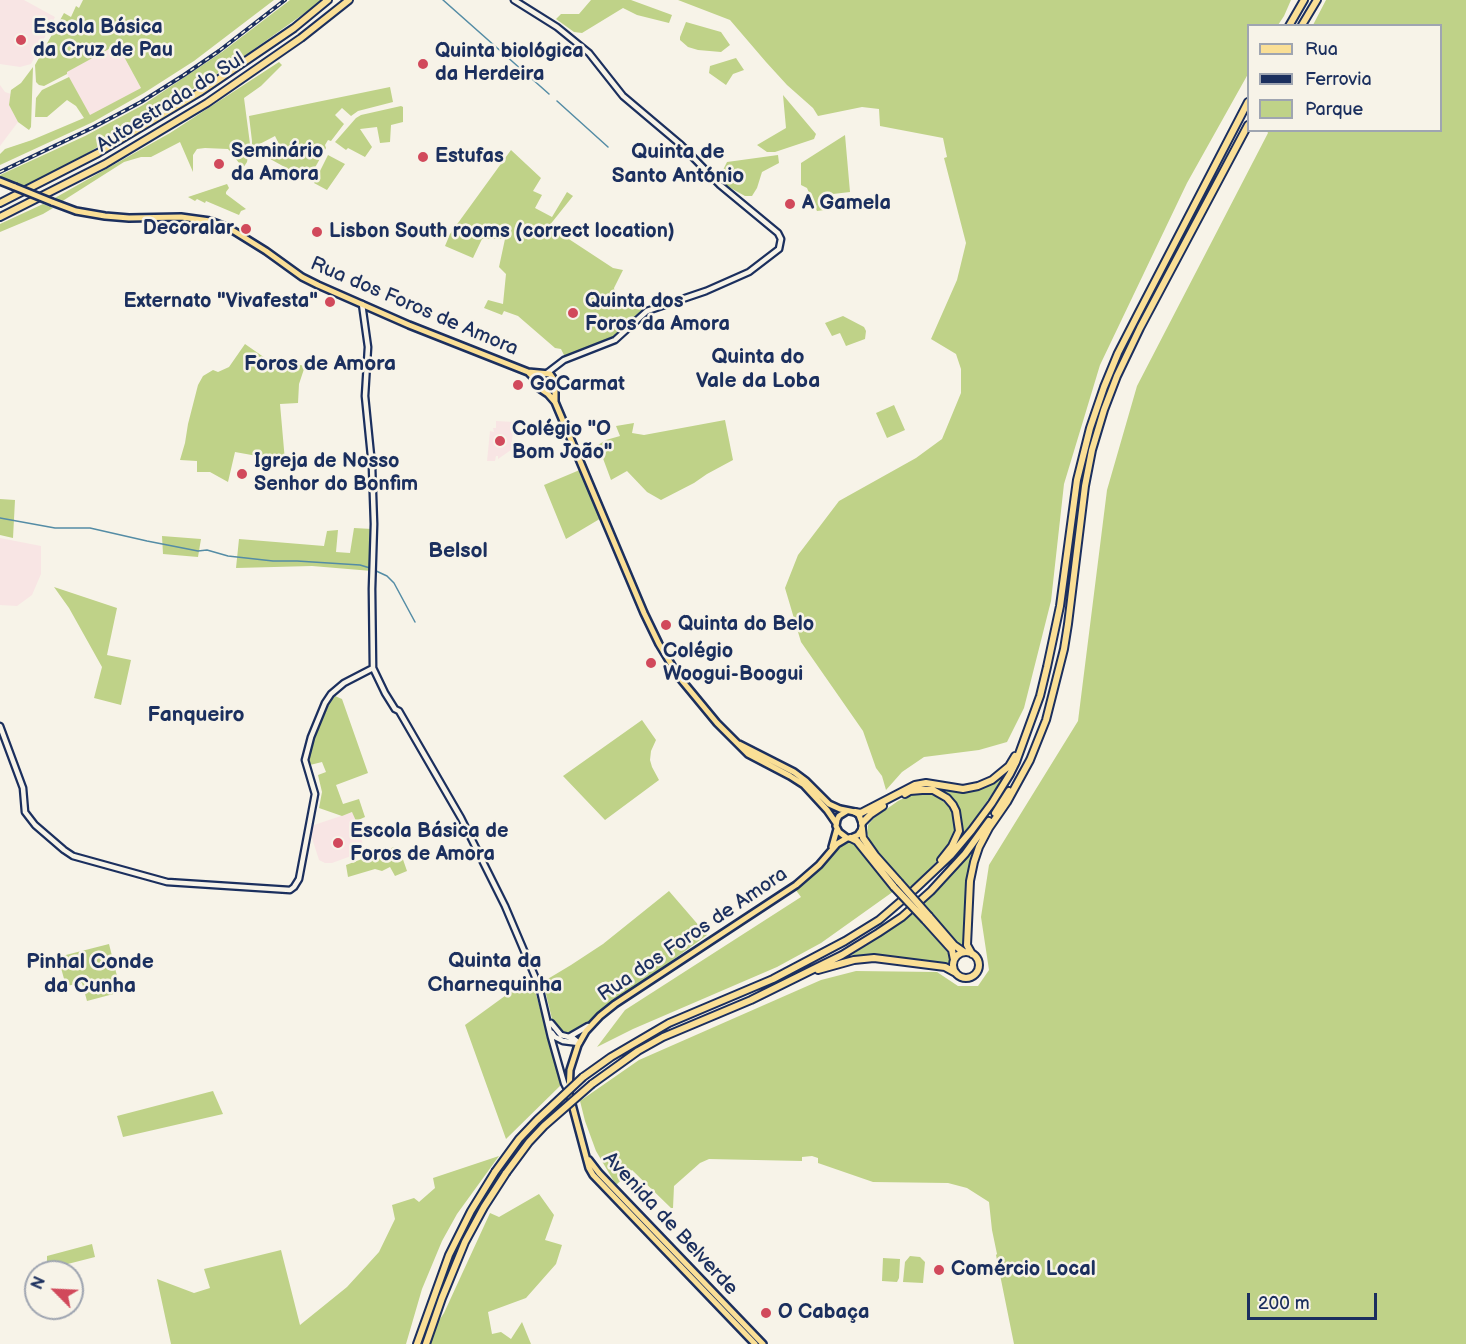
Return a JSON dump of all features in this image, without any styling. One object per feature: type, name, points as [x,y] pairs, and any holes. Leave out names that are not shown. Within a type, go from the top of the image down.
[{"type":"highway","name":"Autoestrada do Sul","points":[[0,203],[98,153],[200,92],[294,28],[328,0]]},
{"type":"highway","name":"Autoestrada do Sul","points":[[0,217],[105,164],[207,103],[301,38],[350,0]]},
{"type":"highway","points":[[1291,22],[1302,0]]},
{"type":"highway","points":[[1303,24],[1316,0]]},
{"type":"highway","points":[[417,1344],[449,1256],[471,1211],[495,1172],[519,1139],[537,1120],[583,1077],[621,1051],[669,1023],[773,979],[845,941],[879,920],[951,855],[985,812],[1010,774],[1040,696],[1060,606],[1077,480],[1098,403],[1126,337],[1247,106]]},
{"type":"highway","points":[[787,983],[838,964],[874,958],[945,967],[967,978],[974,975],[978,968],[978,960],[967,945],[970,881],[974,862],[989,828],[1007,802],[1030,760],[1046,720],[1064,649],[1085,486],[1092,450],[1104,410],[1140,328],[1247,126]]},
{"type":"highway","points":[[426,1344],[465,1242],[506,1173],[544,1126],[592,1084],[638,1051],[663,1037],[787,983],[842,955],[902,917],[948,873],[987,825],[1022,769],[1050,701]]},
{"type":"highway","points":[[852,812],[861,813],[915,785],[926,783],[963,789],[992,780],[1009,766],[1030,725]]},
{"type":"highway","points":[[896,884],[863,837],[862,826],[879,808],[910,791],[933,790],[941,793],[953,805],[959,831],[952,846],[936,867],[914,890]]},
{"type":"highway","points":[[849,838],[857,841],[954,945],[972,954]]},
{"type":"highway","points":[[927,918],[952,950],[953,967],[956,973]]},
{"type":"highway","points":[[954,960],[964,952]]},
{"type":"main road","name":"Rua dos Foros de Amora","points":[[0,181],[76,211],[129,218],[181,217],[210,221],[234,231],[302,277],[409,325],[528,372]]},
{"type":"main road","points":[[528,372],[552,375],[555,402],[626,572],[659,644],[679,677],[717,723],[748,754],[804,785],[827,810],[842,835],[849,838]]},
{"type":"main road","points":[[528,372],[538,388],[555,402]]},
{"type":"main road","points":[[536,383],[537,378],[545,373]]},
{"type":"main road","points":[[542,390],[548,390],[554,382]]},
{"type":"main road","points":[[739,744],[794,772],[829,804],[852,812],[861,818],[862,826],[858,835],[831,849]]},
{"type":"main road","points":[[831,849],[839,816],[852,812]]},
{"type":"main road","name":"Rua dos Foros de Amora","points":[[585,1154],[569,1093],[570,1070],[579,1043],[592,1023],[615,1004],[796,885],[819,865],[831,849]]},
{"type":"main road","name":"Avenida de Belverde","points":[[585,1154],[593,1175],[755,1344]]},
{"type":"main road","name":"Avenida de Belverde","points":[[585,1154],[599,1173],[763,1344]]},
{"type":"street","points":[[514,0],[557,27],[589,53],[623,96],[681,145],[720,185],[780,236],[781,243],[778,249],[749,272],[706,291],[647,311],[615,340],[568,358],[545,373]]},
{"type":"street","points":[[362,304],[368,347],[365,396],[372,466],[374,524],[373,668],[385,693],[395,709],[399,711],[461,818],[506,906],[537,977],[564,1083],[569,1093]]},
{"type":"street","points":[[554,382],[556,365]]},
{"type":"street","points":[[0,726],[23,789],[25,812],[35,825],[69,853],[89,861],[167,882],[290,890],[299,879],[315,794],[304,760],[311,737],[331,694],[344,683],[373,668]]},
{"type":"street","points":[[548,1019],[558,1033],[573,1038],[579,1043]]},
{"type":"street","points":[[567,1037],[573,1036],[592,1023]]},
{"type":"street","points":[[550,1031],[559,1040],[579,1043]]},
{"type":"shaded area","name":"Escola Básica da Cruz de Pau","points":[[0,0],[24,0],[55,17],[31,64],[20,67],[0,64]]},
{"type":"shaded area","points":[[109,49],[122,53],[141,88],[90,116],[66,72]]},
{"type":"shaded area","points":[[0,85],[5,92],[11,94],[9,105],[18,122],[0,146]]},
{"type":"shaded area","name":"Colégio \"O Bom João\"","points":[[496,421],[514,422],[511,450],[498,459],[496,456],[495,461],[487,461],[490,431],[494,432]]},
{"type":"shaded area","points":[[0,538],[41,546],[41,574],[32,595],[17,606],[0,605]]},
{"type":"shaded area","name":"Escola Básica de Foros de Amora","points":[[353,812],[365,851],[332,863],[319,860],[311,835],[314,825]]},
{"type":"green space","points":[[83,0],[274,0],[194,61],[144,93],[93,122],[0,165],[0,154],[5,149],[84,118],[76,106],[67,100],[47,117],[35,117],[36,98],[42,90],[69,77],[90,115],[141,88],[122,53],[109,49],[44,86],[36,82],[35,65],[64,13],[71,17],[76,6],[79,8]]},
{"type":"green space","points":[[290,0],[323,0],[236,62],[67,165],[25,187],[0,177],[143,105],[222,52]]},
{"type":"green space","points":[[591,0],[631,0],[672,15],[669,23],[637,15],[623,8],[582,33],[574,32],[556,19],[561,14],[579,14]]},
{"type":"green space","points":[[678,0],[1291,0],[1279,24],[1247,24],[1247,76],[1187,183],[1100,365],[1064,484],[1051,601],[1024,708],[1007,742],[979,750],[924,757],[902,772],[886,790],[863,731],[801,642],[785,588],[798,555],[839,501],[916,458],[942,439],[961,393],[961,369],[956,354],[931,339],[957,280],[966,243],[944,158],[947,157],[943,138],[880,126],[879,109],[862,107],[818,116],[813,108],[787,85],[730,20]]},
{"type":"green space","points":[[1326,0],[1466,0],[1466,1344],[1014,1344],[996,1255],[989,1202],[967,1188],[948,1183],[873,1182],[818,1163],[818,1158],[812,1156],[802,1157],[802,1161],[709,1159],[700,1163],[674,1186],[673,1208],[632,1170],[616,1185],[596,1151],[580,1101],[639,1060],[821,980],[856,971],[937,972],[958,986],[978,986],[989,970],[981,917],[989,865],[1078,721],[1107,490],[1137,386],[1268,132],[1442,132],[1442,24],[1314,24]]},
{"type":"green space","points":[[686,22],[721,32],[730,45],[721,52],[688,47],[680,40]]},
{"type":"green space","points":[[736,58],[744,70],[733,74],[726,85],[709,73],[710,66]]},
{"type":"green space","points":[[279,62],[282,65],[261,86],[244,98],[250,144],[247,162],[243,168],[228,149],[205,148],[197,149],[193,155],[193,172],[180,142],[151,157],[141,157],[124,162],[61,202],[53,199],[170,133]]},
{"type":"green space","points":[[33,67],[31,127],[29,130],[18,122],[9,105],[11,90],[21,83]]},
{"type":"green space","points":[[390,87],[393,102],[358,111],[351,116],[342,108],[335,115],[344,124],[331,141],[328,140],[308,180],[263,155],[279,144],[275,136],[252,148],[249,116]]},
{"type":"green space","points":[[783,95],[816,134],[814,139],[775,152],[767,152],[757,145],[786,128]]},
{"type":"green space","points":[[403,107],[403,122],[391,125],[390,142],[380,143],[377,127],[360,129],[372,147],[365,157],[348,148],[346,150],[335,142],[361,115]]},
{"type":"green space","points":[[845,135],[850,192],[833,194],[832,209],[817,211],[807,188],[801,185],[801,163]]},
{"type":"green space","points":[[511,150],[541,178],[533,191],[542,195],[535,208],[552,217],[567,192],[573,196],[549,226],[613,268],[623,270],[614,288],[616,298],[620,300],[628,297],[643,307],[613,337],[569,355],[564,355],[561,349],[555,348],[518,316],[504,311],[502,315],[484,308],[488,300],[503,304],[506,274],[499,267],[505,239],[482,239],[473,258],[445,246],[450,234]]},
{"type":"green space","points":[[328,155],[345,164],[327,190],[314,183]]},
{"type":"green space","points":[[778,155],[779,163],[762,172],[752,196],[745,196],[727,186],[719,178],[727,162]]},
{"type":"green space","points":[[227,184],[229,188],[226,194],[246,209],[239,215],[206,201],[205,203],[197,199],[195,201],[188,197]]},
{"type":"green space","points":[[43,204],[53,208],[0,232],[0,224]]},
{"type":"green space","points":[[843,316],[864,327],[865,339],[846,346],[840,333],[832,336],[825,323]]},
{"type":"green space","points":[[245,344],[265,358],[305,366],[299,384],[298,403],[280,404],[285,461],[235,452],[228,482],[210,472],[197,472],[197,461],[180,460],[198,385],[203,376],[213,370],[218,372],[229,367]]},
{"type":"green space","points":[[894,405],[905,430],[887,438],[876,413]]},
{"type":"green space","points":[[725,420],[733,460],[661,500],[647,492],[627,471],[611,480],[598,445],[620,436],[616,426],[634,423],[632,433],[644,435]]},
{"type":"green space","points":[[582,469],[603,517],[566,539],[544,485]]},
{"type":"green space","points":[[0,499],[15,500],[13,538],[0,535]]},
{"type":"green space","points":[[354,528],[372,529],[372,571],[312,566],[236,568],[239,539],[324,546],[327,531],[338,530],[336,552],[350,553]]},
{"type":"green space","points":[[162,536],[201,539],[198,557],[163,554]]},
{"type":"green space","points":[[54,587],[117,608],[107,655],[131,660],[121,705],[94,698],[102,667],[69,608]]},
{"type":"green space","points":[[335,696],[342,699],[368,773],[336,785],[343,804],[359,799],[365,817],[356,821],[352,812],[342,816],[319,808],[322,792],[318,775],[326,772],[322,762],[310,765],[308,758],[329,704]]},
{"type":"green space","points":[[642,720],[656,740],[650,760],[659,780],[605,820],[563,776]]},
{"type":"green space","points":[[1001,777],[1002,779],[962,836],[961,819],[952,799],[939,790],[959,791],[980,788]]},
{"type":"green space","points":[[920,792],[936,796],[949,806],[955,816],[956,830],[952,842],[939,859],[910,889],[871,844],[867,833],[868,825],[874,818],[898,801]]},
{"type":"green space","points":[[848,842],[857,846],[894,891],[821,943],[777,967],[633,1029],[597,1047],[625,1010],[801,897],[795,889],[817,871],[838,845]]},
{"type":"green space","points":[[394,847],[399,848],[407,871],[395,876],[390,867],[382,871],[375,869],[348,877],[346,865]]},
{"type":"green space","points":[[977,849],[969,875],[966,949],[962,948],[923,904]]},
{"type":"green space","points":[[669,891],[707,935],[573,1033],[563,1034],[553,1023],[544,986],[546,980],[603,944]]},
{"type":"green space","points":[[913,912],[949,954],[949,966],[893,957],[850,959],[849,957]]},
{"type":"green space","points":[[109,944],[121,992],[87,1001],[82,983],[66,986],[58,957]]},
{"type":"green space","points":[[531,977],[562,1084],[506,1139],[465,1025]]},
{"type":"green space","points":[[213,1091],[223,1114],[123,1137],[117,1116]]},
{"type":"green space","points":[[499,1156],[457,1214],[442,1241],[422,1289],[406,1344],[171,1344],[157,1279],[194,1293],[210,1288],[204,1269],[281,1250],[300,1325],[347,1287],[379,1252],[395,1219],[392,1205],[414,1198],[419,1202],[435,1188],[433,1178]]},
{"type":"green space","points":[[539,1194],[554,1215],[545,1240],[562,1245],[556,1264],[526,1298],[488,1312],[492,1334],[501,1332],[511,1339],[522,1322],[531,1344],[430,1344],[436,1325],[444,1313],[490,1213],[499,1217]]},
{"type":"green space","points":[[92,1244],[95,1257],[83,1260],[47,1260],[47,1256]]},
{"type":"green space","points":[[910,1256],[920,1257],[925,1262],[923,1283],[903,1282],[905,1262]]},
{"type":"green space","points":[[883,1258],[900,1259],[897,1282],[882,1281]]},
{"type":"waterway","points":[[443,0],[549,94]]},
{"type":"waterway","points":[[557,101],[608,147]]},
{"type":"waterway","points":[[0,518],[55,528],[90,528],[228,556],[273,561],[360,565],[370,568]]},
{"type":"waterway","points":[[374,570],[387,576],[394,583],[415,622]]},
{"type":"railway","points":[[0,172],[141,102],[219,51],[285,0]]},
{"type":"place","name":"Escola Básica da Cruz de Pau","points":[[21,40]]},
{"type":"place","name":"Quinta biológica da Herdeira","points":[[423,64]]},
{"type":"place","name":"Estufas","points":[[423,157]]},
{"type":"place","name":"Seminário da Amora","points":[[219,164]]},
{"type":"place","name":"A Gamela","points":[[790,204]]},
{"type":"place","name":"Decoralar","points":[[246,229]]},
{"type":"place","name":"Lisbon South rooms (correct location)","points":[[317,232]]},
{"type":"place","name":"Externato \"Vivafesta\"","points":[[330,302]]},
{"type":"place","name":"Quinta dos Foros da Amora","points":[[573,313]]},
{"type":"place","name":"GoCarmat","points":[[518,385]]},
{"type":"place","name":"Colégio \"O Bom João\"","points":[[500,441]]},
{"type":"place","name":"Igreja de Nosso Senhor do Bonfim","points":[[242,474]]},
{"type":"place","name":"Quinta do Belo","points":[[666,625]]},
{"type":"place","name":"Colégio Woogui-Boogui","points":[[651,663]]},
{"type":"place","name":"Escola Básica de Foros de Amora","points":[[338,843]]},
{"type":"place","name":"Comércio Local","points":[[939,1270]]},
{"type":"place","name":"O Cabaça","points":[[766,1313]]},
{"type":"district","name":"Quinta de Santo António","points":[[678,165]]},
{"type":"district","name":"Foros de Amora","points":[[320,365]]},
{"type":"district","name":"Quinta do Vale da Loba","points":[[758,370]]},
{"type":"district","name":"Belsol","points":[[458,552]]},
{"type":"district","name":"Fanqueiro","points":[[196,716]]},
{"type":"district","name":"Quinta da Charnequinha","points":[[495,974]]},
{"type":"district","name":"Pinhal Conde da Cunha","points":[[90,975]]}]
